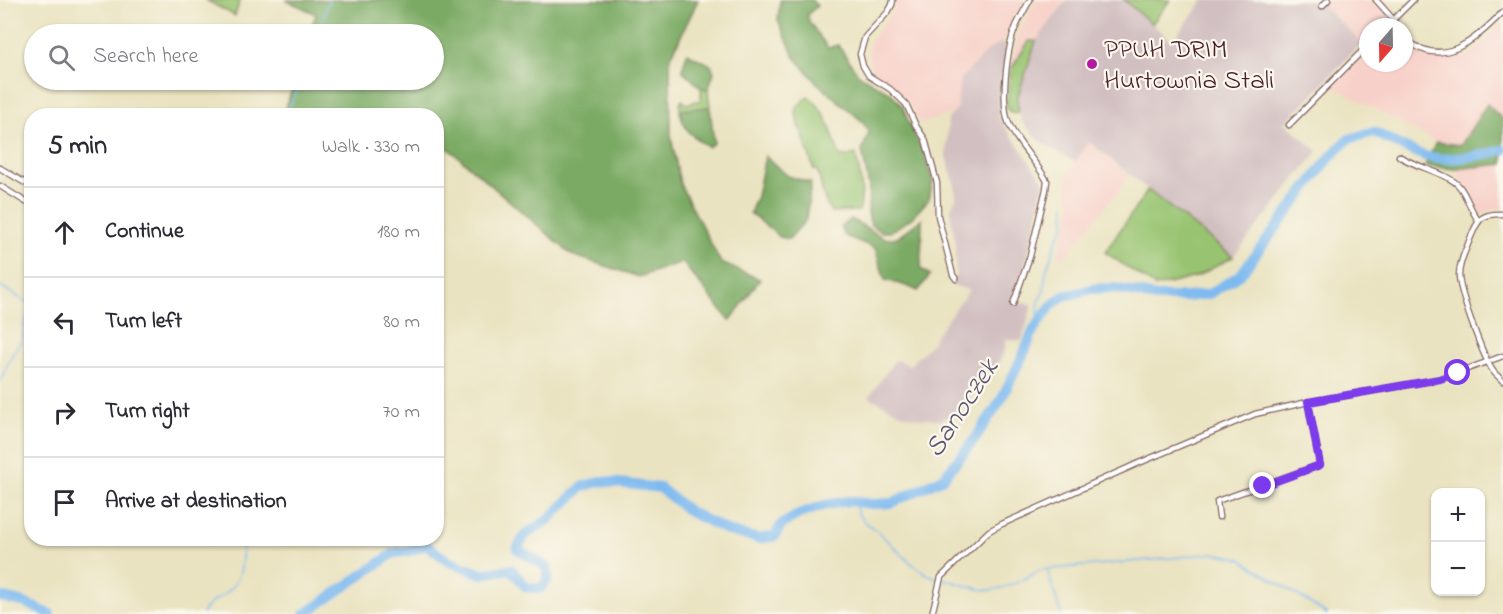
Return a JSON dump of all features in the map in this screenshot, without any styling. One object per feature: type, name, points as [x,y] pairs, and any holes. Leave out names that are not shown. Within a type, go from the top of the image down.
[{"type":"street","points":[[893,0],[888,12],[865,37],[860,54],[868,76],[890,89],[906,104],[925,139],[936,183],[938,216],[956,279]]},
{"type":"street","points":[[1013,304],[1030,256],[1047,181],[1009,125],[1005,111],[1010,45],[1016,26],[1030,0]]},
{"type":"street","points":[[1322,6],[1328,0]]},
{"type":"street","points":[[1376,0],[1391,18]]},
{"type":"street","points":[[1395,18],[1413,0]]},
{"type":"street","points":[[1413,46],[1435,52],[1462,46],[1503,12]]},
{"type":"street","points":[[1289,125],[1359,54]]},
{"type":"street","points":[[1399,156],[1408,163],[1449,179],[1459,186],[1478,220]]},
{"type":"street","points":[[0,168],[24,182]]},
{"type":"street","points":[[0,186],[24,201]]},
{"type":"street","points":[[1503,214],[1485,216],[1478,220],[1459,275],[1467,306],[1488,361],[1493,372],[1503,381]]},
{"type":"street","points":[[932,614],[941,577],[994,528],[1255,414],[1308,402],[1440,379],[1503,356]]},
{"type":"street","points":[[1219,517],[1217,501],[1320,465],[1308,402]]},
{"type":"shaded area","points":[[896,0],[1026,0],[1002,42],[987,51],[960,80],[957,108],[953,113],[920,124],[902,95],[871,69],[868,53],[870,42],[894,10]]},
{"type":"shaded area","points":[[1036,0],[1067,0],[1036,41],[1029,41],[1011,69],[1019,31]]},
{"type":"shaded area","points":[[1067,0],[1124,0],[1172,41],[1204,0],[1317,0],[1359,40],[1359,46],[1285,123],[1318,151],[1233,257],[1089,142],[1075,162],[1042,143],[1022,122],[1017,99],[1036,41]]},
{"type":"shaded area","points":[[1317,0],[1385,0],[1395,11],[1388,18],[1359,18],[1359,40]]},
{"type":"shaded area","points":[[1503,22],[1503,120],[1486,103],[1461,146],[1436,142],[1333,87],[1359,60],[1359,72],[1413,72],[1413,51],[1424,56],[1457,58],[1469,56]]},
{"type":"shaded area","points":[[1002,42],[1008,51],[1001,79],[999,118],[1044,182],[1030,247],[1014,297],[1009,300],[1032,305],[1022,341],[1006,339],[1005,350],[998,364],[987,377],[975,385],[959,407],[949,416],[940,420],[905,415],[869,397],[895,360],[910,365],[934,341],[933,339],[969,290],[952,285],[956,275],[951,208],[956,198],[955,185],[946,157],[948,119],[957,108],[960,80],[987,51]]},
{"type":"shaded area","points":[[1088,142],[1130,176],[1063,259],[1058,255],[1071,207],[1067,191],[1068,171]]},
{"type":"shaded area","points":[[1503,164],[1503,207],[1480,214],[1455,169]]},
{"type":"green space","points":[[206,0],[240,0],[235,16]]},
{"type":"green space","points":[[286,0],[698,0],[670,59],[671,136],[680,184],[721,263],[760,279],[730,321],[682,262],[639,277],[572,255],[444,145],[444,108],[286,108],[292,90],[444,90],[444,24],[312,24],[316,14]]},
{"type":"green space","points":[[780,0],[812,0],[817,6],[807,15],[828,48],[838,45],[858,74],[892,94],[903,107],[924,154],[933,181],[929,199],[913,217],[890,232],[882,232],[871,225],[868,213],[869,187],[862,151],[869,132],[863,122],[817,83],[794,56],[778,20]]},
{"type":"green space","points":[[1124,0],[1170,0],[1152,24]]},
{"type":"green space","points":[[1029,41],[1036,41],[1017,99],[1019,112],[1013,113],[1006,106],[1011,69]]},
{"type":"green space","points":[[687,53],[711,65],[714,72],[708,90],[700,87],[682,70]]},
{"type":"green space","points":[[701,87],[708,90],[710,107],[680,112],[682,100],[687,104],[701,100]]},
{"type":"green space","points":[[808,96],[820,108],[840,156],[856,154],[861,190],[859,211],[831,212],[826,202],[817,170],[814,170],[796,115],[797,107]]},
{"type":"green space","points":[[1487,104],[1503,120],[1503,164],[1455,169],[1425,166],[1436,142],[1461,145]]},
{"type":"green space","points":[[710,107],[714,143],[708,147],[690,133],[680,112]]},
{"type":"green space","points":[[765,156],[788,176],[811,183],[806,220],[789,239],[780,237],[750,213],[757,196]]},
{"type":"green space","points":[[1148,190],[1233,257],[1196,277],[1156,287],[1105,252]]},
{"type":"green space","points":[[851,219],[886,239],[898,237],[922,219],[921,269],[930,275],[918,291],[885,280],[875,248],[845,236],[841,227]]},
{"type":"waterway","points":[[322,24],[329,0]]},
{"type":"waterway","points":[[289,108],[297,90]]},
{"type":"waterway","name":"Sanoczek","points":[[427,546],[450,562],[482,574],[511,569],[526,587],[540,589],[548,579],[547,567],[517,549],[525,535],[548,520],[582,487],[601,481],[660,488],[690,512],[728,531],[759,539],[775,536],[781,525],[799,514],[825,505],[849,501],[872,504],[892,503],[943,478],[974,440],[1001,400],[1034,329],[1051,306],[1063,296],[1092,289],[1114,288],[1155,297],[1209,294],[1240,275],[1331,156],[1349,139],[1374,132],[1418,154],[1433,158],[1474,156],[1503,150]]},
{"type":"waterway","points":[[1040,320],[1039,300],[1044,290],[1046,271],[1065,224],[1065,204]]},
{"type":"waterway","points":[[0,286],[24,300]]},
{"type":"waterway","points":[[0,381],[23,337],[24,323]]},
{"type":"waterway","points":[[855,502],[857,512],[865,522],[913,565],[938,578]]},
{"type":"waterway","points":[[202,614],[209,605],[235,584],[241,570],[242,546]]},
{"type":"waterway","name":"Sanoczek","points":[[305,614],[394,553],[423,546]]},
{"type":"waterway","points":[[943,579],[973,588],[990,590],[1023,580],[1040,570],[1213,553],[1239,558],[1327,614]]},
{"type":"waterway","points":[[1048,572],[1061,614]]},
{"type":"waterway","name":"Sanoczek","points":[[0,597],[25,603],[50,614]]},
{"type":"place","name":"PPUH DRIM Hurtownia Stali","points":[[1092,64]]},
{"type":"route","points":[[1263,486],[1320,465],[1308,402],[1440,379],[1458,373]]}]
